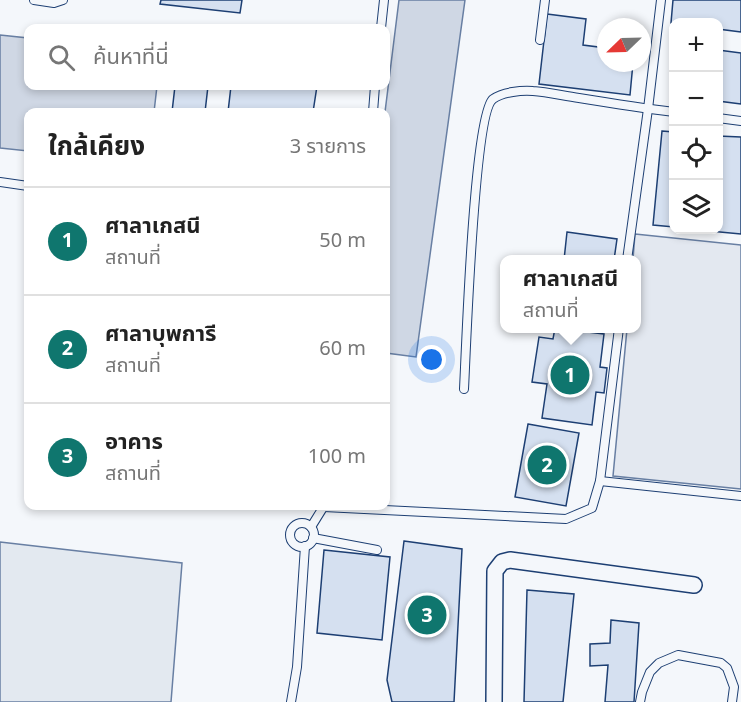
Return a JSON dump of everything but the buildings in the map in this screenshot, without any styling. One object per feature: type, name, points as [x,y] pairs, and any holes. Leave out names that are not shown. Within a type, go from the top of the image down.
[{"type":"street","points":[[494,702],[495,571],[502,562],[510,560],[694,585]]},
{"type":"lane","points":[[34,0],[54,3],[63,0]]},
{"type":"lane","points":[[381,24],[384,0]]},
{"type":"lane","points":[[540,40],[545,0]]},
{"type":"lane","points":[[628,255],[661,0]]},
{"type":"lane","points":[[373,108],[375,90]]},
{"type":"lane","points":[[464,389],[468,285],[476,192],[489,104],[493,99],[508,93],[532,91],[669,111]]},
{"type":"lane","points":[[723,119],[741,121]]},
{"type":"lane","points":[[0,182],[24,185]]},
{"type":"lane","points":[[390,510],[566,519],[592,508],[600,481],[617,333]]},
{"type":"lane","points":[[600,481],[741,496]]},
{"type":"lane","points":[[311,527],[297,524],[291,533],[294,544],[305,546],[312,542],[311,527],[322,510]]},
{"type":"lane","points":[[313,538],[377,550]]},
{"type":"lane","points":[[291,702],[297,667],[305,546]]},
{"type":"lane","points":[[640,702],[650,672],[659,663],[678,656],[721,663],[727,668],[734,687],[732,702]]},
{"type":"shaded area","points":[[399,0],[465,0],[416,357],[390,354],[390,108],[386,108],[388,90],[390,90]]},
{"type":"shaded area","points":[[0,35],[24,38],[24,90],[157,90],[154,108],[24,108],[24,151],[0,148]]},
{"type":"shaded area","points":[[635,234],[741,245],[741,489],[613,476],[627,333],[641,333],[641,255],[633,255]]},
{"type":"shaded area","points":[[0,542],[182,563],[171,702],[0,702]]},
{"type":"place","name":"ศาลาเกสนี","points":[[570,375]]},
{"type":"place","name":"ศาลาบุพการี","points":[[547,465]]},
{"type":"place","name":"อาคาร","points":[[427,615]]}]
